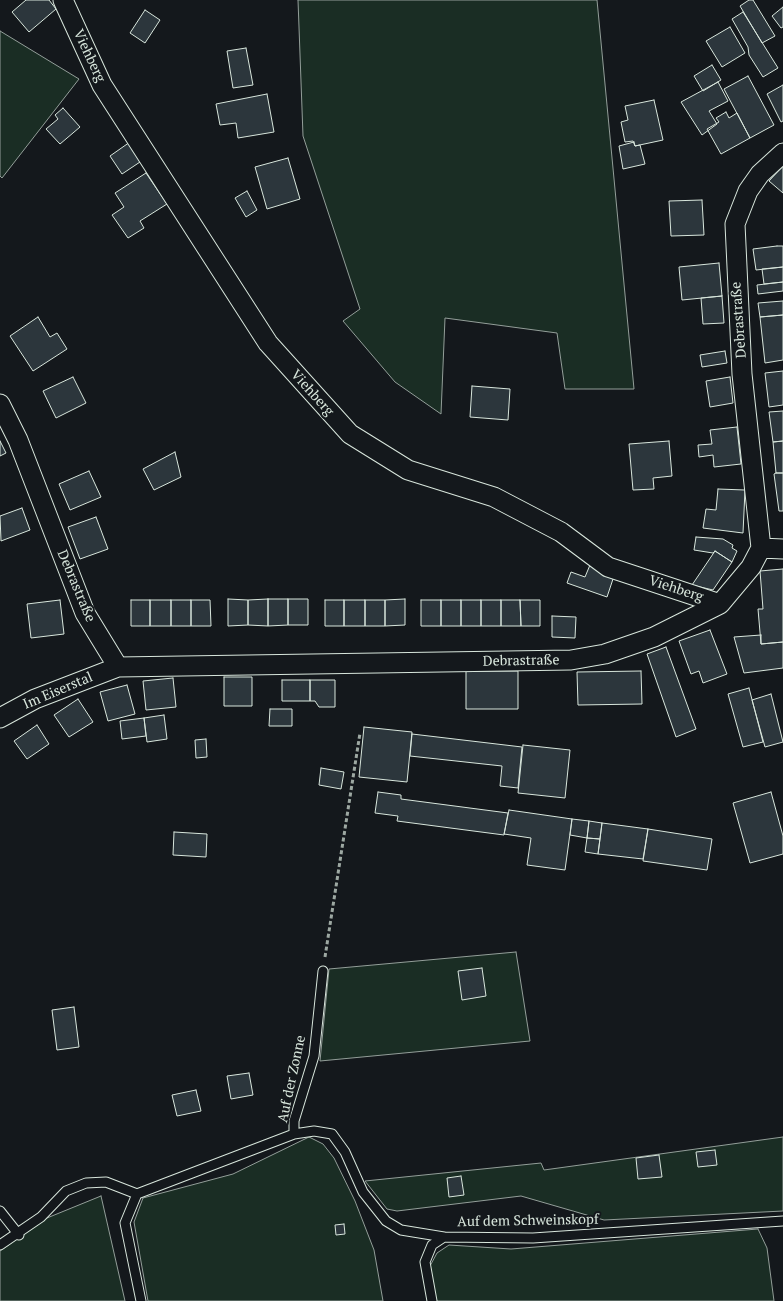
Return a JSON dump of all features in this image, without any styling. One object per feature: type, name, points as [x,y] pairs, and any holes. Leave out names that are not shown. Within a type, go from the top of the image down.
[{"type":"street","name":"Viehberg","points":[[63,0],[102,85],[268,343],[350,434],[408,470],[494,497],[562,532],[608,567],[720,604]]},
{"type":"street","name":"Debrastraße","points":[[0,404],[18,440],[85,613],[118,667],[571,660],[605,654],[654,637],[720,604],[752,568],[761,548],[742,374],[735,224],[748,191],[760,174],[783,153]]},
{"type":"street","points":[[761,548],[783,548]]},
{"type":"street","name":"Im Eiserstal","points":[[0,718],[35,698],[118,667]]},
{"type":"lane","name":"Auf der Zonne","points":[[294,1134],[294,1121],[314,1056],[323,971]]},
{"type":"lane","name":"Auf dem Schweinskopf","points":[[136,1194],[294,1134],[314,1131],[332,1134],[345,1152],[363,1192],[386,1221],[401,1230],[444,1237],[533,1238],[783,1221]]},
{"type":"lane","points":[[0,1245],[19,1235],[41,1217],[66,1191],[86,1183],[106,1182],[136,1194],[125,1223],[141,1301]]},
{"type":"lane","points":[[0,1211],[19,1235]]},
{"type":"lane","points":[[432,1301],[425,1262],[432,1245],[444,1237]]},
{"type":"path","points":[[323,971],[360,733]]},
{"type":"green space","points":[[298,0],[597,0],[634,389],[565,389],[557,333],[445,318],[441,414],[395,382],[343,321],[360,309],[303,136]]},
{"type":"green space","points":[[0,31],[79,79],[2,178],[0,176]]},
{"type":"green space","points":[[516,952],[530,1041],[320,1061],[329,969]]},
{"type":"green space","points":[[309,1137],[323,1144],[334,1158],[355,1201],[374,1250],[383,1301],[148,1301],[134,1222],[143,1198],[233,1174]]},
{"type":"green space","points":[[783,1137],[783,1211],[604,1220],[521,1196],[397,1211],[387,1209],[365,1181],[541,1163],[544,1170]]},
{"type":"green space","points":[[101,1196],[125,1301],[0,1301],[0,1251],[47,1218]]},
{"type":"green space","points":[[758,1229],[767,1248],[774,1301],[436,1301],[430,1266],[437,1253],[449,1245],[511,1249]]},
{"type":"building","points":[[26,0],[49,0],[56,9],[29,32],[12,12]]},
{"type":"building","points":[[749,0],[753,0],[775,36],[762,43],[740,6]]},
{"type":"building","points":[[783,7],[783,27],[781,28],[772,16]]},
{"type":"building","points":[[145,10],[160,20],[145,43],[130,33]]},
{"type":"building","points":[[743,12],[778,68],[763,77],[749,55],[748,47],[732,19]]},
{"type":"building","points":[[730,27],[745,53],[722,67],[706,41]]},
{"type":"building","points":[[246,48],[253,85],[233,88],[227,51]]},
{"type":"building","points":[[712,65],[721,80],[703,91],[694,76]]},
{"type":"building","points":[[748,76],[774,125],[750,138],[724,89]]},
{"type":"building","points":[[718,82],[728,101],[709,111],[717,124],[702,135],[681,102]]},
{"type":"building","points":[[783,85],[783,121],[781,122],[767,94]]},
{"type":"building","points":[[267,94],[274,132],[238,138],[236,123],[220,125],[216,104]]},
{"type":"building","points":[[654,100],[663,140],[635,146],[633,141],[625,142],[621,122],[628,120],[625,106]]},
{"type":"building","points":[[63,108],[80,127],[60,144],[46,129],[58,119],[55,115]]},
{"type":"building","points":[[726,112],[729,118],[737,113],[750,138],[721,154],[707,129],[719,122],[716,118]]},
{"type":"building","points":[[130,142],[143,160],[122,174],[110,156]]},
{"type":"building","points":[[634,142],[635,146],[640,145],[645,164],[623,169],[619,146]]},
{"type":"building","points":[[288,158],[300,199],[267,209],[255,167]]},
{"type":"building","points":[[783,166],[783,193],[769,181]]},
{"type":"building","points":[[146,173],[167,204],[140,221],[144,228],[128,238],[112,215],[124,207],[115,193]]},
{"type":"building","points":[[247,191],[257,210],[246,217],[235,198]]},
{"type":"building","points":[[702,200],[704,235],[671,236],[669,201]]},
{"type":"building","points":[[783,246],[783,267],[756,270],[753,249]]},
{"type":"building","points":[[719,263],[722,296],[682,300],[679,267]]},
{"type":"building","points":[[783,267],[783,282],[764,284],[762,269]]},
{"type":"building","points":[[783,282],[783,291],[758,294],[757,285]]},
{"type":"building","points":[[722,296],[724,323],[703,324],[701,298]]},
{"type":"building","points":[[783,301],[783,315],[760,317],[758,303]]},
{"type":"building","points":[[783,315],[783,360],[765,363],[760,317]]},
{"type":"building","points":[[38,317],[50,337],[57,333],[67,349],[33,371],[10,336]]},
{"type":"building","points":[[725,351],[727,363],[702,367],[700,355]]},
{"type":"building","points":[[783,371],[783,405],[769,407],[765,373]]},
{"type":"building","points":[[73,377],[86,403],[56,418],[43,391]]},
{"type":"building","points":[[730,377],[733,403],[710,407],[706,381]]},
{"type":"building","points":[[472,386],[510,389],[508,420],[470,417]]},
{"type":"building","points":[[783,411],[783,441],[773,442],[769,412]]},
{"type":"building","points":[[737,427],[741,464],[714,467],[713,455],[699,457],[698,445],[712,444],[710,430]]},
{"type":"building","points":[[0,441],[6,453],[0,456]]},
{"type":"building","points":[[669,441],[672,476],[653,478],[654,489],[633,490],[629,444]]},
{"type":"building","points":[[783,441],[783,473],[776,473],[773,442]]},
{"type":"building","points":[[175,452],[181,477],[154,490],[143,469]]},
{"type":"building","points":[[89,471],[101,497],[70,510],[59,484]]},
{"type":"building","points":[[783,473],[783,511],[779,511],[774,474]]},
{"type":"building","points":[[718,489],[745,490],[743,533],[703,528],[706,509],[716,510]]},
{"type":"building","points":[[22,508],[30,530],[1,541],[0,516]]},
{"type":"building","points":[[96,517],[108,549],[80,559],[68,527]]},
{"type":"building","points":[[696,537],[723,539],[733,545],[732,548],[737,551],[732,562],[715,551],[713,553],[694,550]]},
{"type":"building","points":[[715,551],[732,562],[713,590],[692,585]]},
{"type":"building","points":[[590,565],[615,573],[607,597],[567,583],[571,572],[585,577]]},
{"type":"building","points":[[783,569],[783,642],[761,644],[758,609],[763,609],[760,571]]},
{"type":"building","points":[[228,599],[248,600],[248,625],[228,626]]},
{"type":"building","points":[[268,599],[288,599],[288,625],[268,626]]},
{"type":"building","points":[[268,599],[268,626],[248,625],[248,600]]},
{"type":"building","points":[[288,599],[308,599],[308,625],[288,625]]},
{"type":"building","points":[[405,599],[405,625],[385,626],[385,600]]},
{"type":"building","points":[[60,600],[64,634],[31,638],[27,604]]},
{"type":"building","points":[[131,600],[150,600],[150,626],[131,626]]},
{"type":"building","points":[[150,600],[171,600],[171,626],[150,626]]},
{"type":"building","points":[[171,600],[191,600],[191,626],[171,626]]},
{"type":"building","points":[[191,600],[210,600],[211,626],[191,626]]},
{"type":"building","points":[[325,600],[344,600],[344,626],[325,626]]},
{"type":"building","points":[[344,600],[365,600],[365,626],[344,626]]},
{"type":"building","points":[[365,600],[385,600],[385,626],[365,626]]},
{"type":"building","points":[[421,600],[441,600],[441,626],[421,626]]},
{"type":"building","points":[[441,600],[461,600],[461,626],[441,626]]},
{"type":"building","points":[[461,600],[481,600],[481,626],[461,626]]},
{"type":"building","points":[[481,600],[501,600],[501,626],[481,626]]},
{"type":"building","points":[[501,600],[520,600],[521,626],[501,626]]},
{"type":"building","points":[[520,600],[540,600],[540,626],[521,626]]},
{"type":"building","points":[[552,616],[576,617],[575,638],[552,637]]},
{"type":"building","points":[[710,630],[727,674],[703,683],[699,671],[691,674],[679,641]]},
{"type":"building","points":[[761,635],[761,644],[783,642],[783,668],[744,673],[734,637]]},
{"type":"building","points":[[666,647],[696,729],[676,737],[647,654]]},
{"type":"building","points":[[466,671],[518,671],[518,709],[466,709]]},
{"type":"building","points":[[641,671],[642,704],[578,705],[577,672]]},
{"type":"building","points":[[224,677],[252,677],[252,706],[224,706]]},
{"type":"building","points":[[173,678],[176,707],[146,710],[143,681]]},
{"type":"building","points":[[282,680],[310,680],[310,701],[282,701]]},
{"type":"building","points":[[310,680],[335,680],[335,707],[319,707],[315,701],[310,701]]},
{"type":"building","points":[[127,685],[135,714],[108,721],[100,692]]},
{"type":"building","points":[[749,688],[763,742],[743,747],[728,694]]},
{"type":"building","points":[[771,694],[783,742],[765,747],[752,700]]},
{"type":"building","points":[[78,699],[93,722],[69,737],[54,715]]},
{"type":"building","points":[[270,709],[292,709],[292,726],[269,726]]},
{"type":"building","points":[[164,715],[167,739],[147,742],[144,718]]},
{"type":"building","points":[[144,718],[146,736],[122,739],[120,721]]},
{"type":"building","points":[[37,725],[49,744],[27,759],[14,741]]},
{"type":"building","points":[[364,727],[412,732],[407,782],[359,777]]},
{"type":"building","points":[[412,734],[522,747],[518,788],[500,786],[502,766],[410,756]]},
{"type":"building","points":[[206,739],[207,757],[196,758],[195,740]]},
{"type":"building","points":[[523,745],[570,750],[565,798],[518,793]]},
{"type":"building","points":[[321,768],[344,772],[341,789],[319,785]]},
{"type":"building","points":[[378,792],[401,795],[401,799],[508,813],[504,835],[397,821],[398,816],[375,813]]},
{"type":"building","points":[[771,792],[783,836],[783,854],[750,863],[733,803]]},
{"type":"building","points":[[509,810],[572,819],[565,870],[527,865],[531,838],[504,834]]},
{"type":"building","points":[[572,819],[589,821],[587,838],[570,835]]},
{"type":"building","points":[[589,821],[602,823],[600,839],[587,838]]},
{"type":"building","points":[[602,823],[648,829],[643,859],[598,854]]},
{"type":"building","points":[[648,829],[712,839],[707,870],[643,861]]},
{"type":"building","points":[[174,832],[207,834],[206,857],[173,855]]},
{"type":"building","points":[[587,838],[600,839],[598,854],[585,852]]},
{"type":"building","points":[[482,968],[486,996],[462,1000],[458,971]]},
{"type":"building","points":[[74,1007],[79,1047],[57,1050],[52,1010]]},
{"type":"building","points":[[249,1073],[253,1095],[231,1099],[227,1076]]},
{"type":"building","points":[[196,1090],[201,1111],[177,1116],[172,1095]]},
{"type":"building","points":[[715,1150],[717,1165],[698,1167],[696,1152]]},
{"type":"building","points":[[659,1155],[662,1177],[638,1179],[636,1158]]},
{"type":"building","points":[[461,1176],[464,1195],[449,1197],[447,1178]]},
{"type":"building","points":[[344,1224],[345,1234],[336,1235],[335,1225]]}]
